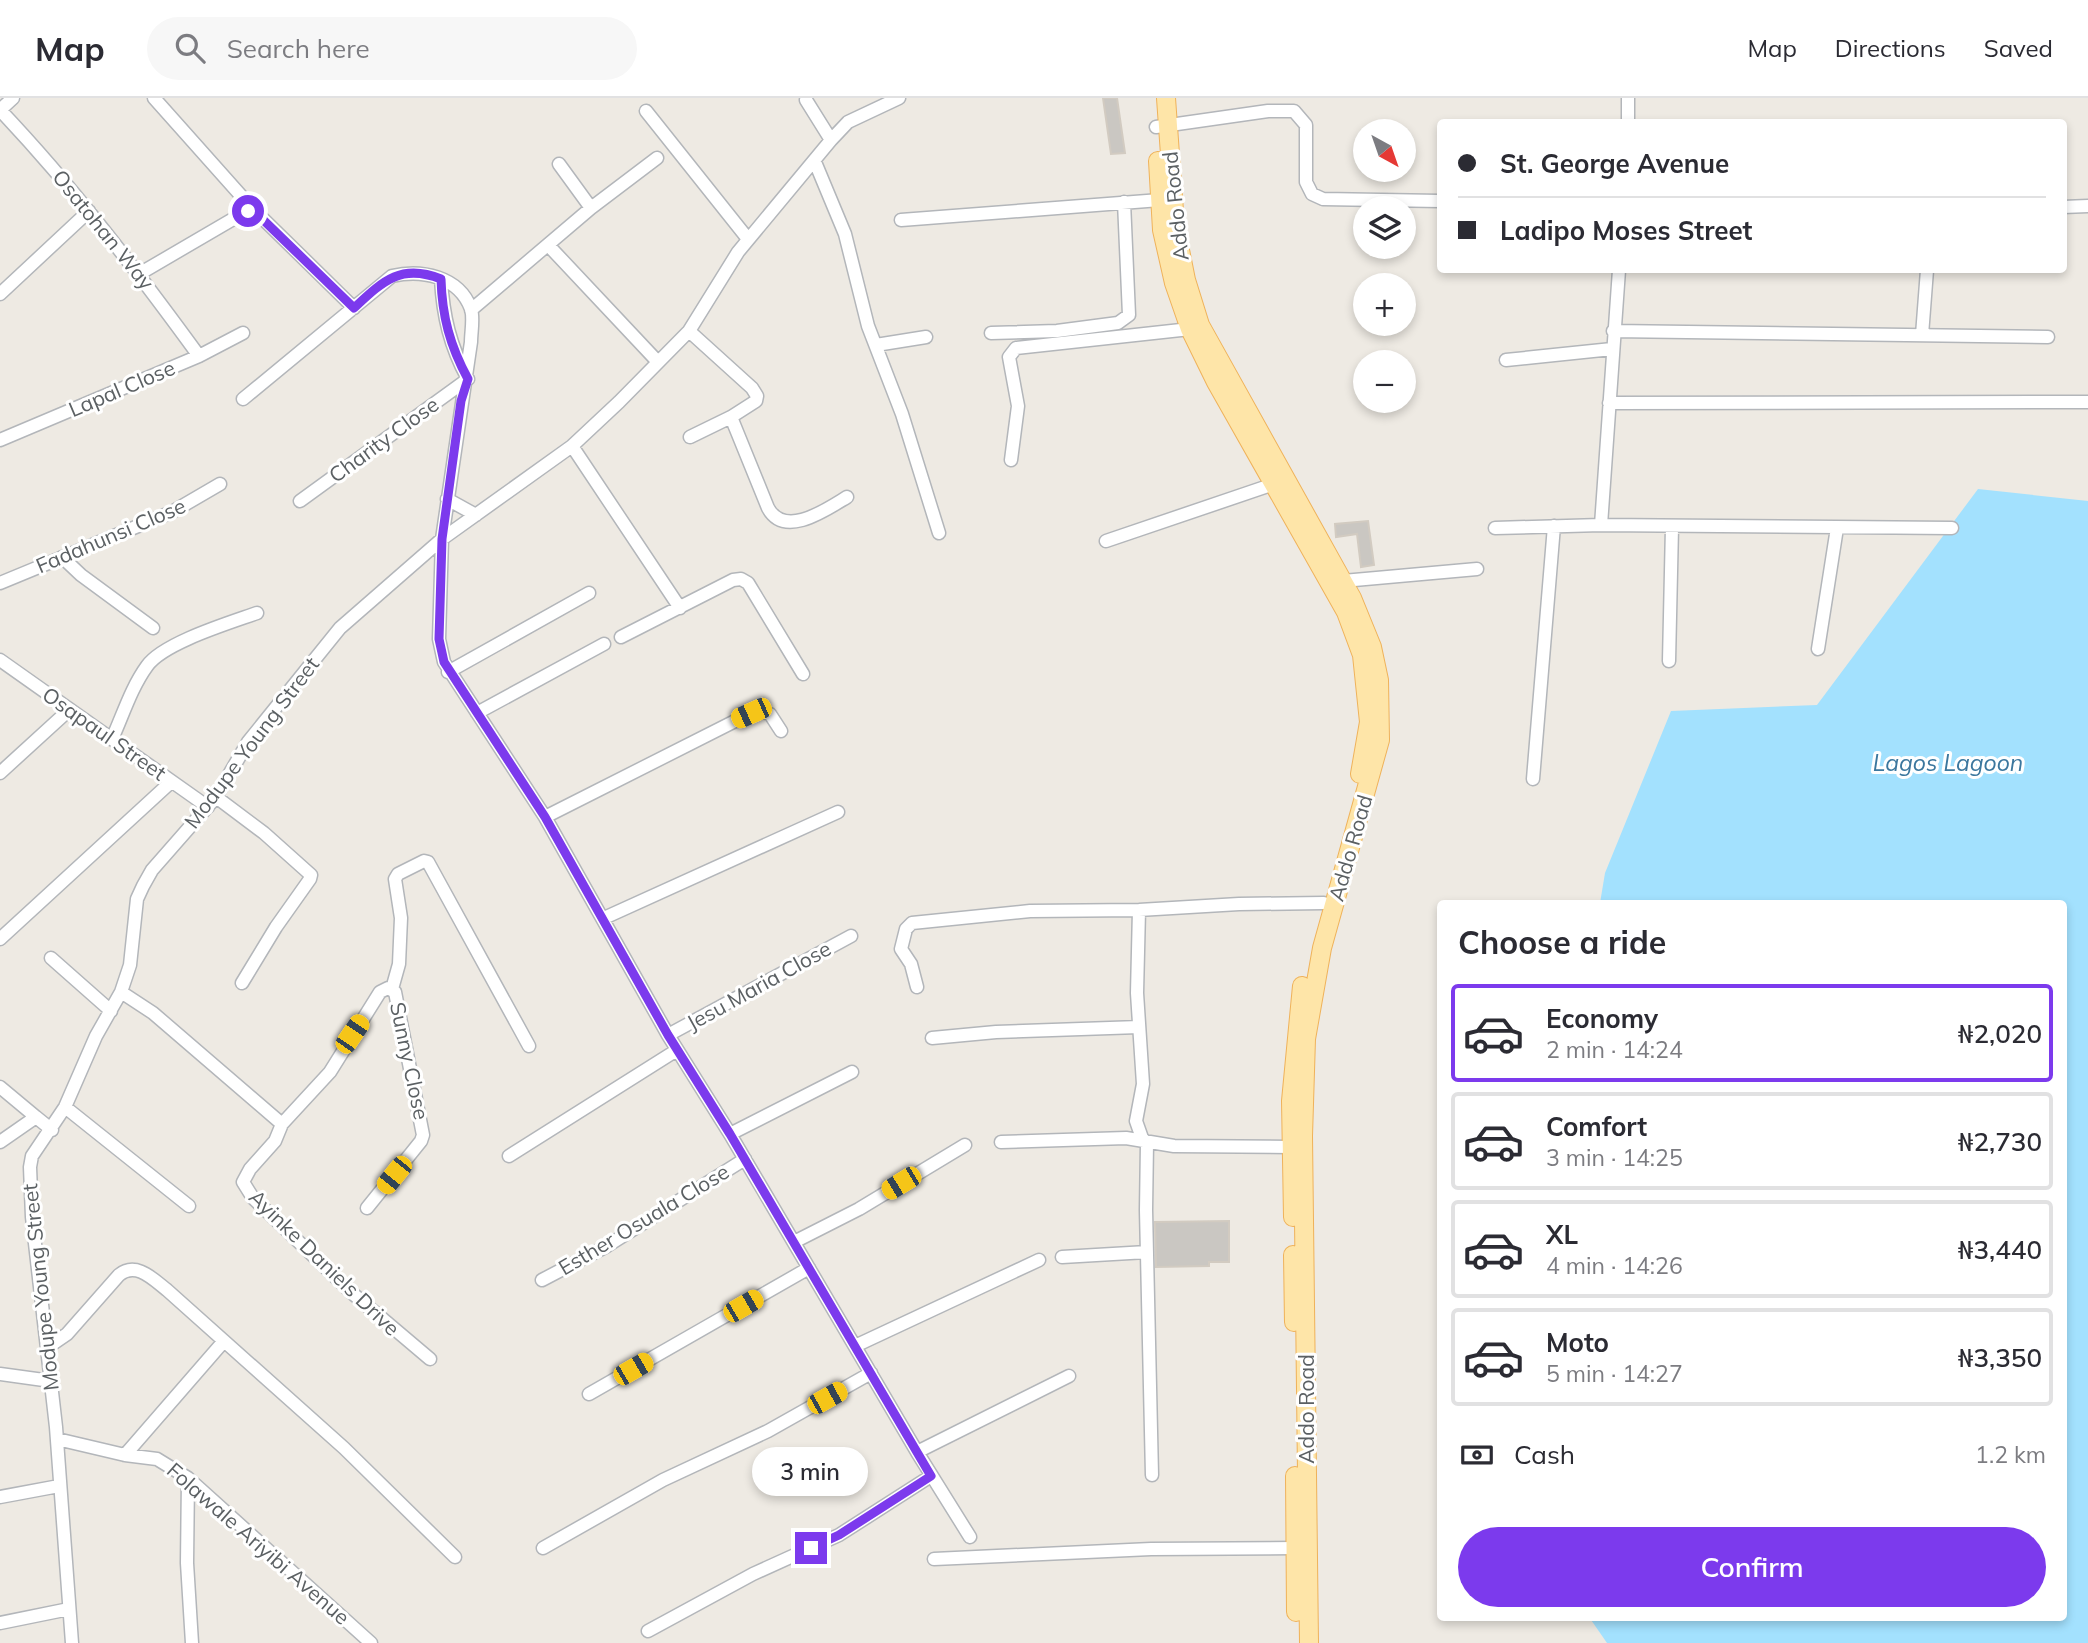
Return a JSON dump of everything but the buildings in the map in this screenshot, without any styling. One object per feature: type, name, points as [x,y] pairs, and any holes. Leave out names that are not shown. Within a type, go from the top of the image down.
[{"type":"main road","name":"Addo Road","points":[[1154,98],[1162,126],[1175,225],[1186,281],[1200,324],[1362,617],[1376,664],[1381,726],[1372,773],[1322,948],[1306,1039],[1303,1136],[1309,1643]]},
{"type":"main road","name":"Addo Road","points":[[1166,98],[1162,126],[1160,200],[1167,254],[1190,329],[1201,355],[1346,611],[1362,655],[1368,701],[1366,743],[1360,773],[1309,950],[1297,1013],[1291,1147],[1297,1643]]},
{"type":"street","points":[[0,110],[13,98]]},
{"type":"street","points":[[154,98],[251,208],[354,308]]},
{"type":"street","name":"Modupe Young Street","points":[[72,1643],[57,1439],[32,1217],[30,1167],[32,1156],[65,1107],[87,1056],[121,992],[130,965],[137,899],[143,886],[152,870],[212,802],[248,742],[330,640],[442,539],[572,446],[689,331],[722,274],[748,239],[831,140],[848,122],[899,98]]},
{"type":"street","points":[[1628,98],[1628,119]]},
{"type":"street","points":[[806,100],[831,140]]},
{"type":"street","name":"Osatohan Way","points":[[0,110],[89,211],[199,356]]},
{"type":"street","points":[[646,111],[748,239]]},
{"type":"street","points":[[1162,126],[1268,111],[1294,111],[1306,125],[1306,182],[1312,194],[1323,200],[1437,201]]},
{"type":"street","points":[[471,310],[591,208],[657,158]]},
{"type":"street","points":[[815,162],[845,234],[855,281],[902,414],[939,533]]},
{"type":"street","points":[[559,164],[591,208]]},
{"type":"street","points":[[901,220],[1160,200]]},
{"type":"street","points":[[992,333],[1057,331],[1118,323],[1126,319],[1129,315],[1124,202]]},
{"type":"street","points":[[2067,207],[2088,206]]},
{"type":"street","points":[[139,274],[251,208]]},
{"type":"street","points":[[0,294],[89,211]]},
{"type":"street","points":[[548,245],[658,362]]},
{"type":"street","points":[[243,399],[392,276],[425,272],[461,292],[471,310],[468,379],[461,401],[442,539],[439,639],[448,672],[545,817],[668,1035],[970,1537]]},
{"type":"street","points":[[1601,525],[1619,273]]},
{"type":"street","points":[[1922,335],[1927,273]]},
{"type":"street","points":[[441,279],[442,311],[450,343],[468,379]]},
{"type":"street","points":[[1011,460],[1018,406],[1009,357],[1016,348],[1190,329]]},
{"type":"street","points":[[689,331],[756,393],[756,401],[690,437]]},
{"type":"street","points":[[1613,331],[2049,337]]},
{"type":"street","name":"Lapal Close","points":[[0,440],[199,356],[243,333]]},
{"type":"street","points":[[876,345],[926,337]]},
{"type":"street","points":[[1506,360],[1612,349]]},
{"type":"street","name":"Charity Close","points":[[300,501],[468,379]]},
{"type":"street","points":[[1609,403],[2088,402]]},
{"type":"street","points":[[731,417],[768,508],[775,517],[788,521],[803,520],[846,497]]},
{"type":"street","points":[[572,446],[680,608]]},
{"type":"street","name":"Fadahunsi Close","points":[[0,583],[172,512],[220,484]]},
{"type":"street","points":[[1107,541],[1274,484]]},
{"type":"street","points":[[447,499],[476,515]]},
{"type":"street","points":[[1495,528],[1601,525],[1952,528]]},
{"type":"street","points":[[1533,779],[1554,526]]},
{"type":"street","points":[[1669,661],[1672,527]]},
{"type":"street","points":[[1818,649],[1837,528]]},
{"type":"street","points":[[62,557],[81,575],[153,628]]},
{"type":"street","points":[[1343,581],[1477,569]]},
{"type":"street","points":[[621,637],[733,580],[741,579],[748,583],[803,674]]},
{"type":"street","points":[[448,672],[589,593]]},
{"type":"street","points":[[112,739],[135,687],[153,659],[181,642],[257,613]]},
{"type":"street","points":[[477,713],[604,644]]},
{"type":"street","name":"Osapaul Street","points":[[0,660],[171,782],[212,802],[264,833],[311,875],[242,984]]},
{"type":"street","points":[[0,773],[69,710]]},
{"type":"street","points":[[545,817],[751,713],[759,711],[769,714],[780,731]]},
{"type":"street","points":[[0,939],[171,782]]},
{"type":"street","points":[[604,918],[838,812]]},
{"type":"street","points":[[392,989],[399,964],[401,918],[395,878],[424,861],[428,862],[529,1046]]},
{"type":"street","points":[[917,987],[911,964],[901,949],[908,924],[1030,911],[1139,911],[1239,904],[1324,903]]},
{"type":"street","points":[[1139,911],[1139,1027],[1143,1096],[1136,1121],[1142,1138],[1147,1143],[1152,1475]]},
{"type":"street","name":"Jesu Maria Close","points":[[668,1035],[851,936]]},
{"type":"street","points":[[51,958],[111,1011]]},
{"type":"street","name":"Sunny Close","points":[[282,1124],[330,1072],[380,992],[392,989],[412,1073],[423,1135],[421,1142],[367,1208]]},
{"type":"street","points":[[121,992],[153,1013],[282,1124]]},
{"type":"street","points":[[932,1038],[996,1032],[1139,1027]]},
{"type":"street","points":[[509,1156],[677,1050]]},
{"type":"street","points":[[730,1134],[852,1072]]},
{"type":"street","points":[[0,1087],[52,1130]]},
{"type":"street","points":[[65,1107],[190,1206]]},
{"type":"street","points":[[0,1142],[37,1117]]},
{"type":"street","name":"Ayinke Daniels Drive","points":[[282,1124],[271,1146],[245,1175],[244,1186],[253,1198],[352,1293],[430,1359]]},
{"type":"street","points":[[1001,1142],[1126,1138],[1174,1146],[1291,1147]]},
{"type":"street","points":[[794,1242],[859,1209],[965,1144]]},
{"type":"street","name":"Esther Osuala Close","points":[[542,1280],[607,1246],[745,1159]]},
{"type":"street","points":[[1062,1256],[1147,1252]]},
{"type":"street","points":[[855,1346],[1039,1260]]},
{"type":"street","points":[[589,1394],[809,1268]]},
{"type":"street","points":[[48,1347],[60,1341],[119,1275],[131,1269],[150,1277],[344,1448],[455,1557]]},
{"type":"street","points":[[125,1455],[225,1341]]},
{"type":"street","points":[[543,1548],[663,1480],[768,1431],[871,1373]]},
{"type":"street","points":[[0,1374],[51,1381]]},
{"type":"street","points":[[917,1452],[1069,1376]]},
{"type":"street","name":"Folawale Ariyibi Avenue","points":[[57,1439],[162,1461],[188,1478],[371,1643]]},
{"type":"street","points":[[648,1632],[753,1574],[839,1535],[931,1476]]},
{"type":"street","points":[[188,1478],[187,1563],[192,1643]]},
{"type":"street","points":[[0,1497],[59,1486]]},
{"type":"street","points":[[934,1559],[1151,1549],[1295,1548]]},
{"type":"street","points":[[0,1623],[69,1609]]},
{"type":"water","name":"Lagos Lagoon","points":[[1978,489],[2088,501],[2088,1643],[1607,1643],[1592,1621],[2067,1621],[2067,900],[1600,900],[1605,873],[1671,711],[1817,705]]},
{"type":"route","points":[[248,211],[251,208],[354,308],[392,276],[425,272],[441,279],[442,311],[450,343],[468,379],[461,401],[442,539],[439,639],[448,672],[545,817],[668,1035],[730,1134],[931,1476],[839,1535],[811,1548]]}]
